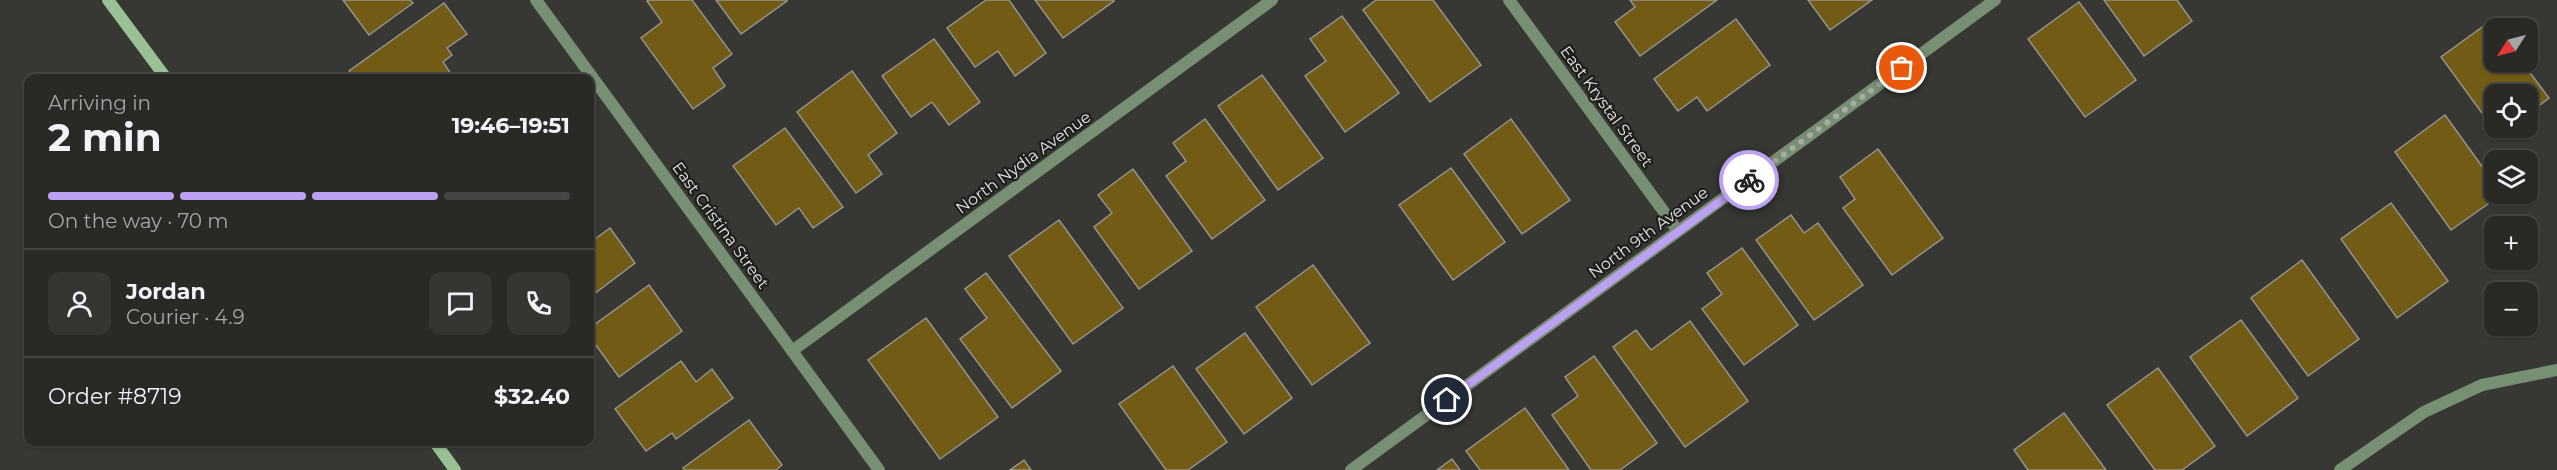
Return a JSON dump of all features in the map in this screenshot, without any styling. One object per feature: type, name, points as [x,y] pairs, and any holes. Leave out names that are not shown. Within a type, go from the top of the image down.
[{"type":"main road","points":[[108,0],[163,74]]},
{"type":"main road","points":[[438,446],[455,470]]},
{"type":"street","name":"North Nydia Avenue","points":[[792,351],[1272,0]]},
{"type":"street","name":"East Krystal Street","points":[[1509,0],[1678,231]]},
{"type":"street","name":"North 9th Avenue","points":[[1351,470],[1995,0]]},
{"type":"street","name":"East Cristina Street","points":[[541,2],[593,74]]},
{"type":"street","name":"East Cristina Street","points":[[594,76],[879,470]]},
{"type":"street","points":[[2340,470],[2424,412],[2482,384],[2557,370]]},
{"type":"building","points":[[343,0],[410,0],[413,3],[369,35]]},
{"type":"building","points":[[692,0],[732,54],[713,68],[725,86],[693,109],[641,38],[662,22],[647,1]]},
{"type":"building","points":[[716,0],[787,0],[787,1],[741,34]]},
{"type":"building","points":[[986,0],[1009,0],[1046,53],[1015,76],[998,51],[975,67],[947,28]]},
{"type":"building","points":[[1035,0],[1114,0],[1114,1],[1063,38]]},
{"type":"building","points":[[1376,0],[1433,0],[1481,65],[1430,102],[1363,10]]},
{"type":"building","points":[[1630,0],[1717,0],[1640,56],[1615,22],[1635,7]]},
{"type":"building","points":[[1808,0],[1872,0],[1830,30]]},
{"type":"building","points":[[2104,0],[2177,0],[2192,21],[2144,56]]},
{"type":"building","points":[[2079,2],[2136,80],[2085,117],[2028,39]]},
{"type":"building","points":[[444,3],[467,34],[447,48],[452,55],[443,62],[451,74],[352,74],[349,71]]},
{"type":"building","points":[[1342,16],[1399,93],[1345,132],[1305,76],[1326,61],[1310,39]]},
{"type":"building","points":[[1736,19],[1770,65],[1707,111],[1697,97],[1678,111],[1654,79]]},
{"type":"building","points":[[2484,26],[2484,72],[2530,72],[2549,98],[2538,106],[2538,84],[2484,84],[2484,116],[2441,57]]},
{"type":"building","points":[[934,39],[980,102],[949,125],[932,102],[911,117],[882,76]]},
{"type":"building","points":[[852,71],[897,133],[868,155],[882,174],[856,193],[797,112]]},
{"type":"building","points":[[1262,75],[1323,158],[1278,190],[1218,106]]},
{"type":"building","points":[[2445,115],[2484,169],[2484,204],[2488,204],[2451,230],[2395,152]]},
{"type":"building","points":[[1205,119],[1265,200],[1212,239],[1166,176],[1186,161],[1173,143]]},
{"type":"building","points":[[1511,119],[1570,200],[1522,234],[1464,154]]},
{"type":"building","points":[[785,128],[843,207],[813,228],[799,208],[776,225],[733,166]]},
{"type":"building","points":[[1878,149],[1943,238],[1892,275],[1843,208],[1855,199],[1840,177]]},
{"type":"building","points":[[1451,168],[1505,242],[1453,280],[1399,205]]},
{"type":"building","points":[[1133,169],[1192,251],[1139,289],[1094,227],[1112,213],[1098,195]]},
{"type":"building","points":[[2391,203],[2448,281],[2397,318],[2341,239]]},
{"type":"building","points":[[1791,215],[1804,233],[1818,223],[1863,285],[1814,320],[1756,240]]},
{"type":"building","points":[[1059,220],[1123,308],[1073,344],[1009,256]]},
{"type":"building","points":[[610,228],[635,263],[594,294],[594,237],[595,239]]},
{"type":"building","points":[[1742,248],[1798,325],[1744,365],[1702,309],[1722,294],[1707,273]]},
{"type":"building","points":[[2302,260],[2359,339],[2308,376],[2251,298]]},
{"type":"building","points":[[1313,265],[1370,343],[1312,385],[1256,307]]},
{"type":"building","points":[[986,273],[1061,371],[1012,408],[960,339],[987,318],[965,289]]},
{"type":"building","points":[[649,285],[682,331],[619,377],[594,343],[594,325]]},
{"type":"building","points":[[926,318],[998,417],[940,459],[868,360]]},
{"type":"building","points":[[2241,320],[2298,398],[2247,436],[2190,357]]},
{"type":"building","points":[[1690,321],[1748,401],[1685,447],[1613,347],[1636,330],[1651,350]]},
{"type":"building","points":[[1245,333],[1292,398],[1244,434],[1196,369]]},
{"type":"building","points":[[1594,356],[1657,443],[1620,470],[1591,470],[1552,415],[1578,396],[1565,377]]},
{"type":"building","points":[[681,361],[696,382],[712,369],[733,398],[676,439],[672,433],[646,451],[615,409]]},
{"type":"building","points":[[1173,366],[1227,442],[1188,470],[1166,470],[1119,404]]},
{"type":"building","points":[[2158,368],[2215,446],[2182,470],[2155,470],[2107,405]]},
{"type":"building","points":[[1525,408],[1569,470],[1480,470],[1466,451]]},
{"type":"building","points":[[2064,413],[2106,470],[2028,470],[2014,450]]},
{"type":"building","points":[[749,420],[782,465],[776,470],[685,470],[683,468]]},
{"type":"building","points":[[1452,459],[1460,470],[1437,470]]},
{"type":"building","points":[[1024,460],[1031,470],[1010,470]]},
{"type":"way so far","points":[[1749,180],[1902,68]]},
{"type":"route","points":[[1447,400],[1749,180]]}]
